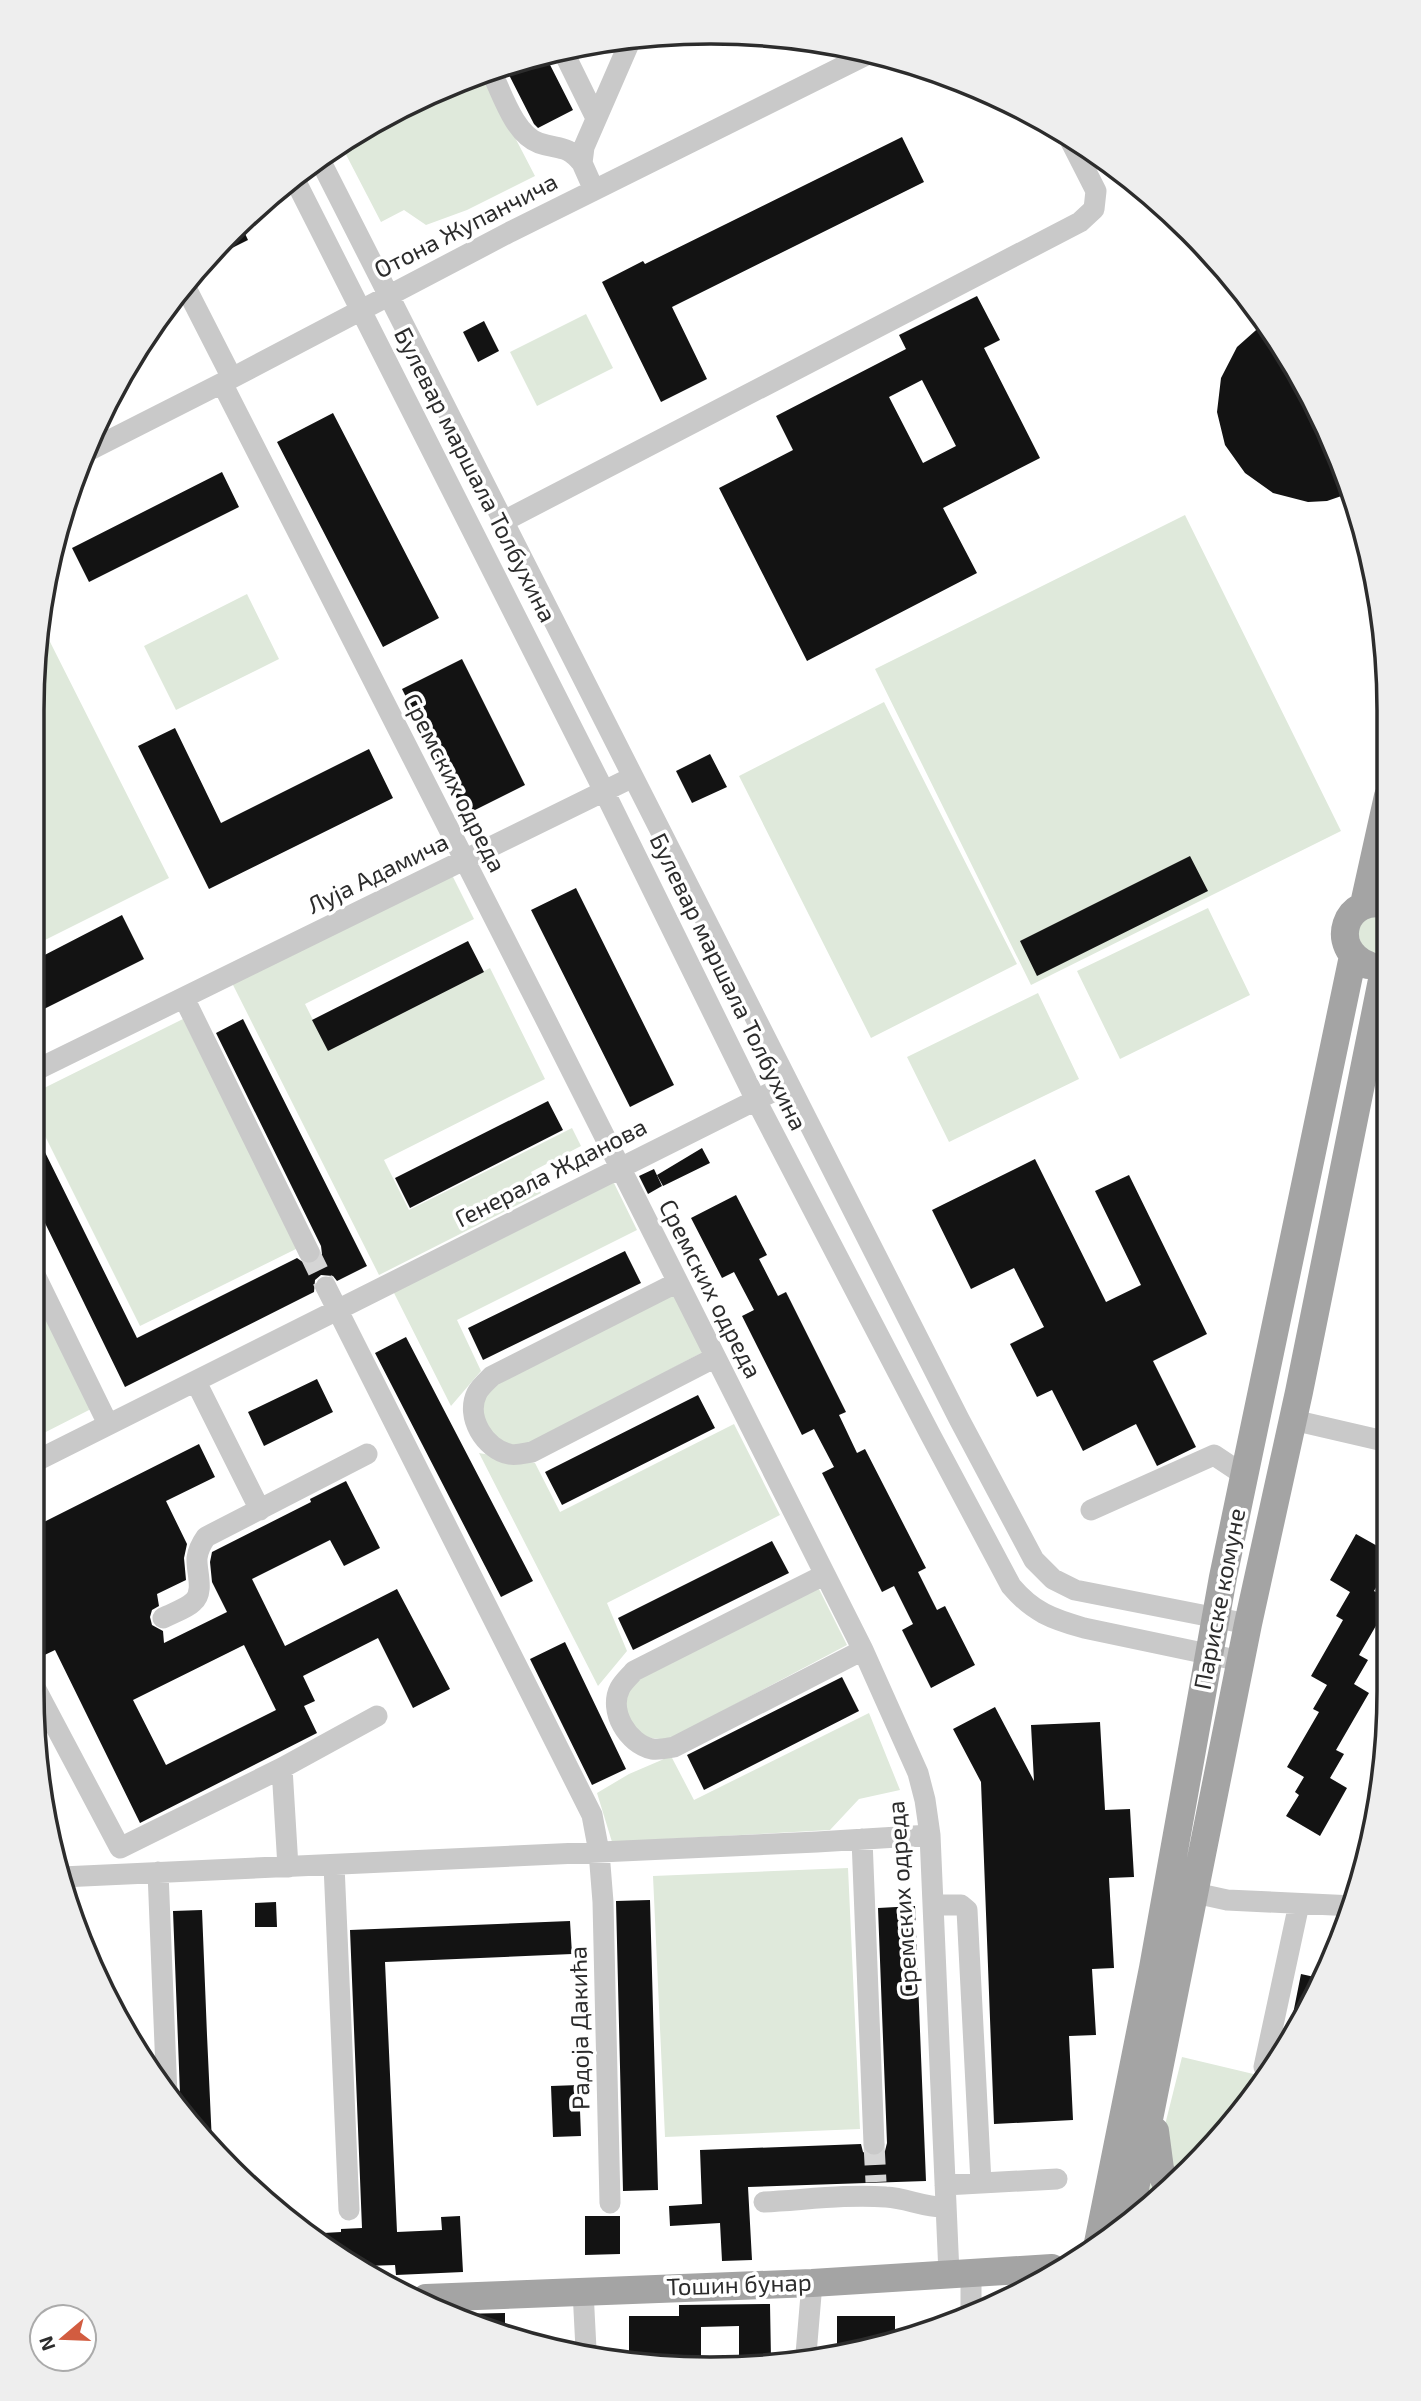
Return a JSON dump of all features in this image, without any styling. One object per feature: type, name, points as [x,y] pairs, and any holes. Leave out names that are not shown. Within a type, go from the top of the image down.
[{"type":"main road","points":[[1376,905],[1349,918],[1345,937],[1353,956],[1368,965],[1377,964]]},
{"type":"main road","name":"Париске комуне","points":[[1100,2231],[1153,1968],[1244,1475],[1353,956]]},
{"type":"main road","name":"Париске комуне","points":[[1132,2207],[1248,1624],[1293,1420],[1377,1008]]},
{"type":"main road","points":[[1153,2104],[1160,2169],[1164,2179]]},
{"type":"main road","name":"Тошин бунар","points":[[446,2302],[583,2291],[812,2283],[1045,2267]]},
{"type":"street","points":[[582,163],[588,134],[627,49]]},
{"type":"street","points":[[567,60],[596,118]]},
{"type":"street","name":"Отона Жупанчича","points":[[100,445],[594,190],[856,60]]},
{"type":"street","points":[[495,79],[520,130],[540,143],[566,148],[582,163],[594,190]]},
{"type":"street","points":[[502,522],[1080,222],[1094,209],[1096,191],[1077,153]]},
{"type":"street","name":"Булевар маршала Толбухина","points":[[324,168],[958,1419],[1034,1560],[1053,1579],[1075,1590],[1248,1624]]},
{"type":"street","name":"Булевар маршала Толбухина","points":[[299,187],[757,1100],[1011,1586],[1039,1613],[1061,1622],[1241,1661]]},
{"type":"street","name":"Сремских одреда","points":[[189,296],[227,381],[464,861],[863,1650],[918,1773],[930,1835],[946,2207],[969,2305]]},
{"type":"street","name":"Луја Адамича","points":[[44,1066],[633,777]]},
{"type":"street","points":[[184,998],[309,1252]]},
{"type":"street","name":"Генерала Жданова","points":[[44,1457],[788,1084]]},
{"type":"street","points":[[676,1283],[492,1376],[477,1393],[473,1409],[478,1429],[491,1447],[510,1455],[531,1452],[714,1358]]},
{"type":"street","points":[[326,1286],[338,1310]]},
{"type":"street","points":[[44,1293],[108,1424]]},
{"type":"street","name":"Радоја Дакића","points":[[338,1310],[594,1822],[603,1902],[610,2203]]},
{"type":"street","points":[[196,1382],[260,1510]]},
{"type":"street","points":[[1293,1420],[1377,1440]]},
{"type":"street","points":[[163,1618],[193,1602],[197,1596],[200,1584],[197,1560],[199,1548],[206,1537],[367,1454]]},
{"type":"street","points":[[1091,1510],[1214,1455],[1244,1475]]},
{"type":"street","points":[[824,1575],[634,1671],[620,1687],[616,1703],[621,1723],[634,1741],[653,1749],[674,1747],[863,1650]]},
{"type":"street","points":[[44,1705],[120,1849],[126,1874]]},
{"type":"street","points":[[120,1849],[282,1768],[377,1716]]},
{"type":"street","points":[[282,1768],[288,1867]]},
{"type":"street","points":[[70,1877],[930,1835]]},
{"type":"street","name":"Сремских одреда","points":[[862,1839],[874,2144]]},
{"type":"street","points":[[334,1865],[349,2210]]},
{"type":"street","points":[[158,1872],[166,2075]]},
{"type":"street","points":[[1195,1893],[1227,1900],[1341,1907]]},
{"type":"street","points":[[1265,2060],[1299,1904]]},
{"type":"street","points":[[933,1905],[961,1905],[967,1910],[981,2183]]},
{"type":"street","points":[[945,2185],[1057,2179]]},
{"type":"street","points":[[764,2202],[876,2189],[931,2207],[946,2207]]},
{"type":"street","points":[[806,2350],[812,2283]]},
{"type":"street","points":[[583,2291],[586,2345]]},
{"type":"green space","points":[[487,83],[535,176],[467,210],[426,225],[404,210],[381,222],[345,153],[416,113]]},
{"type":"green space","points":[[586,314],[613,368],[537,406],[510,352]]},
{"type":"green space","points":[[1185,515],[1341,831],[1031,985],[875,669]]},
{"type":"green space","points":[[247,594],[279,659],[176,710],[144,646]]},
{"type":"green space","points":[[48,637],[169,878],[44,940],[44,710]]},
{"type":"green space","points":[[884,702],[1017,964],[871,1038],[739,776]]},
{"type":"green space","points":[[449,869],[474,919],[305,1004],[328,1050],[490,968],[545,1079],[384,1160],[409,1210],[572,1128],[581,1146],[531,1172],[541,1193],[379,1275],[230,979]]},
{"type":"green space","points":[[1208,908],[1250,995],[1120,1059],[1077,971]]},
{"type":"green space","points":[[1377,915],[1377,956],[1367,956],[1353,924]]},
{"type":"green space","points":[[1038,993],[1079,1079],[949,1142],[907,1057]]},
{"type":"green space","points":[[183,1019],[298,1248],[140,1326],[44,1134],[44,1088]]},
{"type":"green space","points":[[613,1181],[637,1230],[457,1320],[481,1371],[451,1406],[393,1291]]},
{"type":"green space","points":[[673,1292],[703,1352],[524,1447],[500,1444],[485,1429],[480,1403],[496,1382]]},
{"type":"green space","points":[[44,1314],[91,1409],[44,1433]]},
{"type":"green space","points":[[734,1424],[780,1515],[607,1603],[627,1651],[598,1686],[479,1453],[535,1463],[560,1512]]},
{"type":"green space","points":[[817,1585],[847,1645],[668,1740],[644,1737],[629,1722],[624,1696],[640,1675]]},
{"type":"green space","points":[[869,1713],[900,1790],[859,1799],[830,1830],[612,1842],[597,1793],[629,1774],[671,1756],[694,1800]]},
{"type":"green space","points":[[848,1868],[860,2129],[665,2137],[653,1876]]},
{"type":"green space","points":[[1182,2057],[1255,2074],[1212,2130],[1148,2193]]},
{"type":"building","points":[[549,64],[573,110],[538,128],[509,75]]},
{"type":"building","points":[[902,137],[924,182],[672,307],[707,379],[661,402],[602,282],[643,261],[645,264]]},
{"type":"building","points":[[245,233],[248,240],[229,249]]},
{"type":"building","points":[[977,296],[1000,340],[984,348],[1040,458],[943,508],[977,573],[807,661],[719,488],[793,450],[776,416],[906,349],[899,335]],"holes":[[[922,380],[956,446],[923,463],[889,397]]]},
{"type":"building","points":[[484,321],[499,351],[478,362],[463,332]]},
{"type":"building","points":[[1257,329],[1265,340],[1308,416],[1342,496],[1327,501],[1308,502],[1273,493],[1245,473],[1225,445],[1217,412],[1221,378],[1237,347]]},
{"type":"building","points":[[333,413],[439,618],[383,647],[277,442]]},
{"type":"building","points":[[222,472],[239,507],[89,582],[72,548]]},
{"type":"building","points":[[462,659],[525,785],[465,815],[402,689]]},
{"type":"building","points":[[175,728],[221,823],[369,749],[393,798],[209,889],[138,746]]},
{"type":"building","points":[[710,754],[727,787],[692,803],[676,771]]},
{"type":"building","points":[[1190,856],[1208,891],[1037,976],[1020,941]]},
{"type":"building","points":[[576,888],[674,1085],[630,1107],[531,910]]},
{"type":"building","points":[[122,915],[144,959],[44,1009],[44,955]]},
{"type":"building","points":[[468,941],[484,972],[328,1051],[312,1020]]},
{"type":"building","points":[[243,1019],[367,1266],[337,1281],[333,1276],[321,1275],[315,1280],[314,1292],[125,1387],[44,1224],[44,1150],[137,1338],[297,1258],[307,1265],[315,1263],[322,1254],[321,1246],[216,1033]]},
{"type":"building","points":[[548,1101],[563,1130],[410,1208],[395,1178]]},
{"type":"building","points":[[702,1148],[710,1163],[663,1186],[657,1175]]},
{"type":"building","points":[[1035,1159],[1106,1302],[1141,1285],[1095,1191],[1129,1175],[1207,1334],[1153,1361],[1196,1447],[1157,1466],[1136,1424],[1083,1451],[1052,1390],[1037,1397],[1010,1344],[1044,1327],[1014,1268],[971,1289],[932,1210]]},
{"type":"building","points":[[654,1169],[662,1186],[648,1194],[639,1176]]},
{"type":"building","points":[[736,1195],[767,1255],[759,1259],[778,1296],[786,1292],[846,1412],[839,1415],[857,1453],[865,1449],[926,1568],[918,1572],[937,1610],[945,1606],[975,1665],[931,1688],[902,1630],[913,1624],[894,1586],[882,1592],[822,1473],[834,1467],[814,1429],[802,1435],[742,1316],[754,1310],[734,1272],[722,1278],[691,1218]]},
{"type":"building","points":[[625,1251],[641,1283],[483,1360],[468,1328]]},
{"type":"building","points":[[406,1337],[533,1581],[501,1597],[375,1353]]},
{"type":"building","points":[[317,1379],[333,1412],[264,1446],[248,1412]]},
{"type":"building","points":[[698,1395],[715,1428],[562,1505],[545,1472]]},
{"type":"building","points":[[199,1444],[215,1477],[166,1501],[187,1544],[184,1558],[186,1580],[157,1594],[159,1606],[152,1610],[150,1617],[152,1625],[163,1631],[164,1643],[227,1612],[212,1582],[212,1552],[311,1502],[310,1499],[346,1481],[380,1548],[344,1566],[330,1540],[252,1579],[285,1646],[397,1589],[450,1689],[413,1708],[378,1638],[303,1676],[315,1701],[304,1706],[317,1733],[140,1823],[55,1650],[44,1655],[44,1522]],"holes":[[[244,1645],[276,1710],[166,1765],[133,1700]]]},
{"type":"building","points":[[1356,1534],[1377,1546],[1377,1586],[1374,1591],[1377,1593],[1377,1624],[1359,1655],[1368,1660],[1354,1684],[1369,1693],[1336,1750],[1344,1754],[1330,1778],[1347,1788],[1320,1836],[1286,1816],[1299,1795],[1295,1792],[1304,1777],[1287,1767],[1319,1712],[1313,1709],[1327,1685],[1311,1676],[1343,1620],[1336,1616],[1350,1592],[1330,1580]]},
{"type":"building","points":[[772,1541],[789,1573],[633,1650],[618,1618]]},
{"type":"building","points":[[565,1642],[626,1769],[592,1785],[530,1659]]},
{"type":"building","points":[[842,1677],[859,1711],[704,1790],[687,1755]]},
{"type":"building","points":[[995,1707],[1034,1781],[1031,1725],[1100,1722],[1105,1810],[1130,1809],[1134,1877],[1109,1878],[1114,1968],[1092,1969],[1096,2035],[1069,2036],[1073,2120],[994,2124],[981,1782],[953,1729]]},
{"type":"building","points":[[650,1900],[658,2190],[623,2191],[616,1901]]},
{"type":"building","points":[[276,1902],[277,1927],[255,1927],[255,1903]]},
{"type":"building","points":[[915,1906],[926,2181],[748,2187],[752,2260],[722,2261],[720,2223],[670,2226],[669,2206],[702,2204],[700,2150],[861,2144],[863,2152],[874,2157],[885,2151],[887,2143],[878,1908]]},
{"type":"building","points":[[202,1910],[212,2133],[180,2093],[173,1911]]},
{"type":"building","points":[[570,1921],[572,1954],[385,1962],[397,2232],[442,2230],[441,2217],[460,2216],[463,2272],[396,2275],[395,2265],[373,2266],[324,2233],[362,2228],[350,1930]]},
{"type":"building","points":[[1301,1974],[1312,1976],[1308,1985],[1293,2014]]},
{"type":"building","points":[[579,2085],[581,2136],[553,2137],[551,2086]]},
{"type":"building","points":[[585,2216],[620,2216],[620,2254],[585,2255]]},
{"type":"building","points":[[770,2304],[771,2354],[739,2356],[739,2326],[701,2327],[701,2357],[629,2353],[629,2316],[679,2316],[679,2305]]},
{"type":"building","points":[[505,2313],[505,2325],[496,2322],[475,2314]]},
{"type":"building","points":[[837,2316],[895,2316],[895,2331],[837,2345]]},
{"type":"tunnel","points":[[309,1252],[326,1287]]},
{"type":"tunnel","points":[[874,2144],[876,2182]]}]
